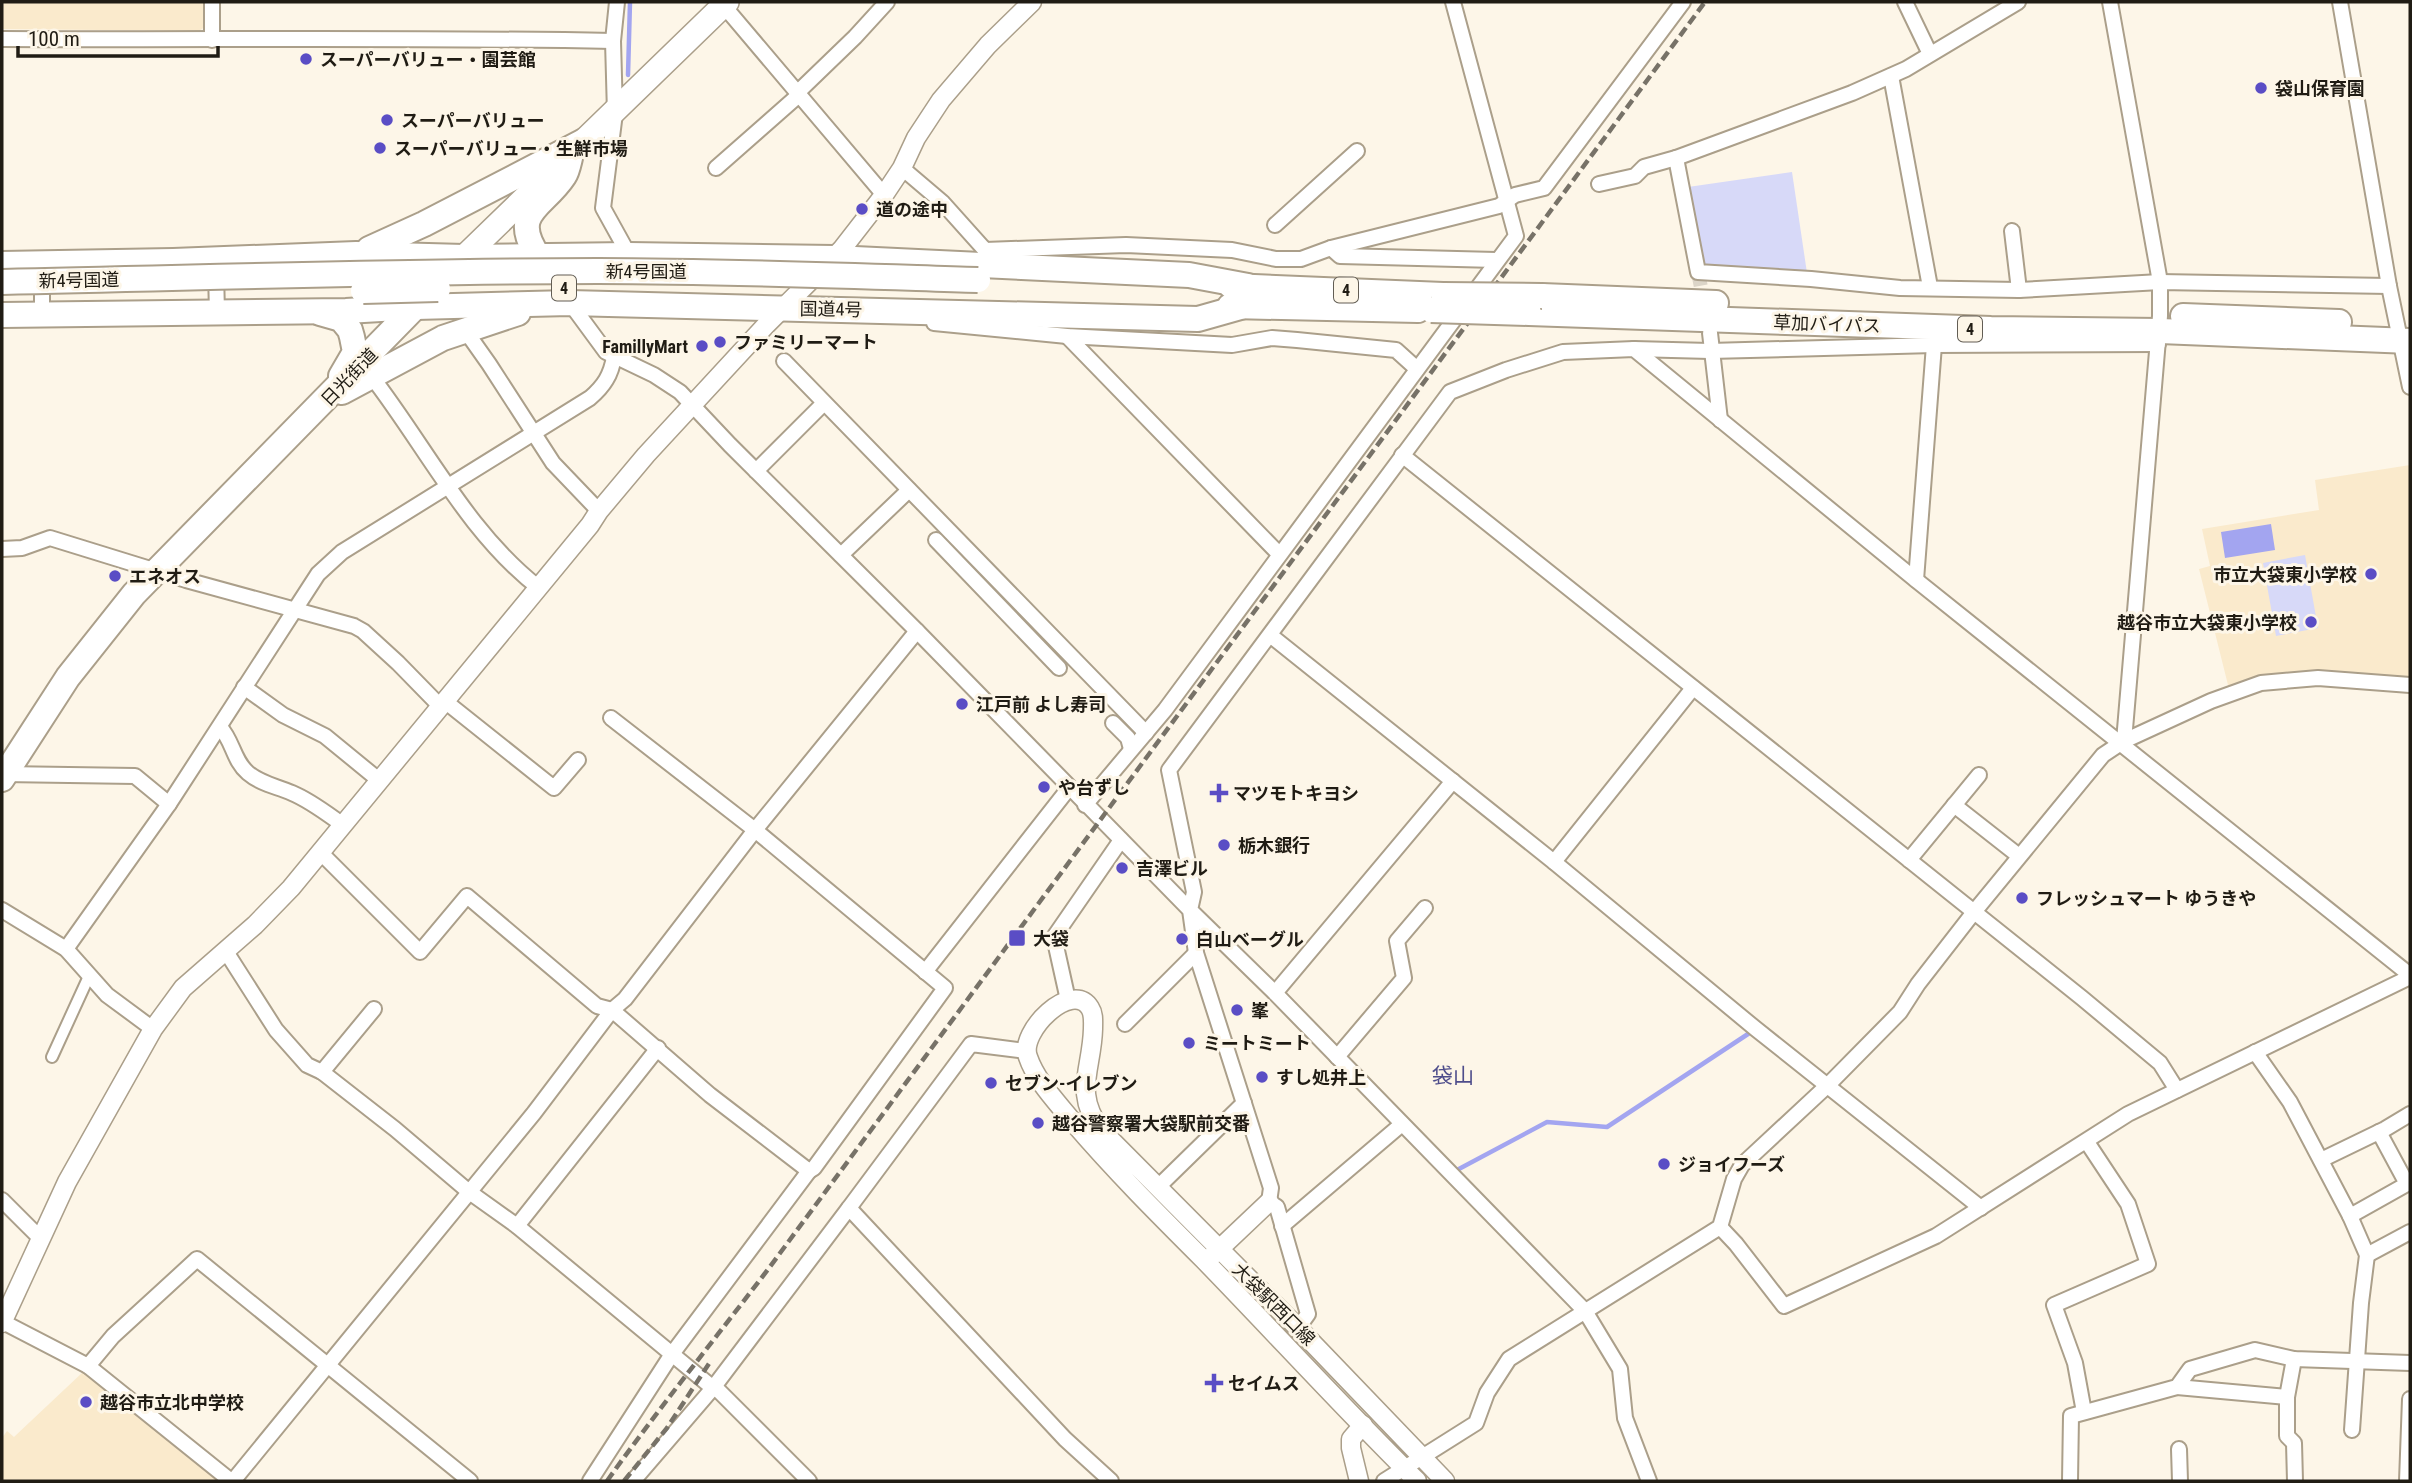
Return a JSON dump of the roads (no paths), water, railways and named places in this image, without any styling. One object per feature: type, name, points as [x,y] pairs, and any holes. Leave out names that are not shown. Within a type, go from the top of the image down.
[{"type":"highway","points":[[355,254],[382,245],[579,147]]},
{"type":"highway","points":[[538,256],[528,239],[526,220],[565,175],[579,147]]},
{"type":"highway","points":[[2,264],[355,254],[464,257]]},
{"type":"highway","name":"4","points":[[464,257],[629,255],[834,258],[1189,275],[1246,296]]},
{"type":"highway","name":"日光街道","points":[[3,776],[68,677],[114,617],[464,257]]},
{"type":"highway","name":"新4号国道","points":[[2,282],[599,271],[729,272],[978,288]]},
{"type":"highway","name":"新4号国道","points":[[2,298],[457,289],[1189,286],[1246,296]]},
{"type":"highway","name":"国道4号","points":[[2,315],[318,312],[562,303],[1198,319],[1246,296]]},
{"type":"highway","name":"草加バイパス","points":[[1246,296],[2026,315],[2159,330],[2405,333]]},
{"type":"highway","name":"4","points":[[328,398],[372,377],[419,349],[465,330],[562,303]]},
{"type":"highway","points":[[318,312],[341,319],[350,330],[354,343],[355,352],[328,398]]},
{"type":"main road","name":"日光街道","points":[[464,257],[725,4]]},
{"type":"street","points":[[212,2],[212,40]]},
{"type":"street","points":[[617,2],[613,41],[615,113],[603,208],[629,255]]},
{"type":"street","points":[[716,168],[799,93],[887,2]]},
{"type":"street","points":[[917,631],[755,830],[534,1113],[232,1481],[88,1366],[2,1322],[67,1182],[153,1029],[183,988],[255,925],[380,781],[646,455],[834,258],[884,195],[941,100],[988,45],[1032,2]]},
{"type":"street","points":[[1085,805],[1146,733],[1220,637],[1516,236],[1452,2]]},
{"type":"street","points":[[1905,2],[1930,54]]},
{"type":"street","points":[[1599,184],[1635,176],[1644,167],[1676,158],[1852,93],[1891,76],[2018,2]]},
{"type":"street","points":[[2110,2],[2160,282],[2159,330],[2122,742]]},
{"type":"street","points":[[2340,2],[2389,286],[2405,333],[2410,387]]},
{"type":"street","points":[[900,261],[905,255],[1126,245],[1232,250],[1276,259],[1301,259],[1331,248],[1499,206],[1515,195],[1544,188],[1681,3]]},
{"type":"street","points":[[725,4],[884,195]]},
{"type":"street","points":[[2,39],[452,38],[613,41]]},
{"type":"street","points":[[1891,76],[1930,287]]},
{"type":"street","points":[[1275,225],[1357,151]]},
{"type":"street","points":[[1676,158],[1698,272],[1900,288],[2019,290],[2160,282],[2389,286]]},
{"type":"street","points":[[902,168],[942,202],[985,250]]},
{"type":"street","points":[[2012,231],[2019,290]]},
{"type":"street","points":[[1331,248],[1340,256],[1496,260]]},
{"type":"street","points":[[216,259],[217,313]]},
{"type":"street","points":[[42,263],[42,314]]},
{"type":"street","points":[[562,303],[606,352],[672,386],[693,405],[1085,805],[1275,993],[1585,1311],[1620,1369],[1625,1419],[1649,1481]]},
{"type":"street","points":[[908,310],[922,322],[1067,336],[1232,345],[1272,338],[1396,350],[1417,369]]},
{"type":"street","points":[[465,330],[553,463],[599,511]]},
{"type":"street","points":[[1206,1262],[1269,1202],[1271,1188],[1196,953],[1191,910],[1194,892],[1169,770],[1450,392],[1563,352],[1934,345],[2159,330]]},
{"type":"street","points":[[1710,333],[1720,420]]},
{"type":"street","points":[[1067,336],[1279,554]]},
{"type":"street","points":[[1916,580],[1934,345]]},
{"type":"street","points":[[1634,349],[1916,580],[2122,742],[2410,976],[2128,1114],[1936,1236],[1784,1306],[1720,1227]]},
{"type":"street","points":[[66,949],[169,804],[318,574],[342,552],[448,484],[582,404],[600,389],[612,371],[614,357]]},
{"type":"street","points":[[784,361],[1146,733]]},
{"type":"street","points":[[372,377],[490,542],[522,575],[539,588]]},
{"type":"street","points":[[756,471],[824,403]]},
{"type":"street","points":[[1402,455],[2160,1063],[2178,1090]]},
{"type":"street","points":[[841,555],[909,490]]},
{"type":"street","points":[[2,549],[22,548],[50,538],[354,626],[363,631],[444,704],[554,788],[578,761]]},
{"type":"street","points":[[936,540],[1059,668]]},
{"type":"street","points":[[1008,615],[1020,604]]},
{"type":"street","points":[[1270,635],[1981,1208]]},
{"type":"street","points":[[1384,1481],[1411,1475],[1422,1457],[1476,1423],[1486,1393],[1509,1359],[1720,1227],[1734,1179],[1742,1165],[1828,1085],[1900,1012],[1918,984],[1974,912],[2103,755],[2122,742],[2210,701],[2262,683],[2318,678],[2410,685]]},
{"type":"street","points":[[244,687],[283,715],[325,736],[380,781]]},
{"type":"street","points":[[1554,862],[1693,688]]},
{"type":"street","points":[[590,1481],[672,1354],[809,1171],[814,1168],[945,988],[755,830],[615,722]]},
{"type":"street","points":[[1112,723],[1128,738],[1131,749]]},
{"type":"street","points":[[220,727],[228,736],[237,763],[247,772],[262,783],[316,805],[343,825]]},
{"type":"street","points":[[1909,860],[1979,775]]},
{"type":"street","points":[[3,776],[135,776],[169,804]]},
{"type":"street","points":[[1275,993],[1453,781]]},
{"type":"street","points":[[925,972],[1069,788]]},
{"type":"street","points":[[1954,805],[2019,856]]},
{"type":"street","points":[[1068,1000],[1055,937],[1121,840]]},
{"type":"street","points":[[320,852],[420,952],[467,896],[597,1006],[612,1010],[710,1095],[809,1171]]},
{"type":"street","points":[[1337,1058],[1404,978],[1397,942],[1425,908]]},
{"type":"street","points":[[2,910],[66,949],[107,995],[153,1029]]},
{"type":"street","points":[[225,950],[276,1030],[307,1065],[322,1072],[395,1129],[468,1191],[517,1226],[718,1390],[809,1481]]},
{"type":"street","points":[[1125,1024],[1196,953]]},
{"type":"street","points":[[52,1057],[90,974]]},
{"type":"street","points":[[1068,1000],[1086,1003],[1093,1015],[1090,1063],[1084,1087],[1095,1135],[1057,1103],[1032,1067],[1026,1051],[1034,1028],[1051,1010],[1068,1000]]},
{"type":"street","points":[[322,1072],[374,1009]]},
{"type":"street","points":[[633,1481],[713,1388],[971,1044],[1026,1051]]},
{"type":"street","points":[[517,1226],[658,1048]]},
{"type":"street","points":[[2255,1052],[2290,1102],[2350,1216],[2367,1255],[2352,1430]]},
{"type":"street","points":[[1057,1103],[1084,1087]]},
{"type":"street","points":[[1158,1187],[1244,1103]]},
{"type":"street","points":[[2321,1160],[2410,1114]]},
{"type":"street","points":[[1282,1226],[1402,1124]]},
{"type":"street","points":[[2350,1216],[2407,1184],[2379,1132]]},
{"type":"street","name":"大袋駅西口線","points":[[1095,1135],[1158,1187],[1446,1481]]},
{"type":"street","name":"大袋駅西口線","points":[[1095,1135],[1206,1262],[1411,1475]]},
{"type":"street","points":[[2084,1412],[2075,1363],[2054,1306],[2148,1264],[2128,1205],[2087,1142]]},
{"type":"street","points":[[2,1200],[40,1238]]},
{"type":"street","points":[[1269,1202],[1277,1208],[1308,1314],[1298,1328]]},
{"type":"street","points":[[849,1208],[1065,1439],[1111,1481]]},
{"type":"street","points":[[2367,1255],[2410,1232]]},
{"type":"street","points":[[88,1366],[113,1336],[197,1259],[470,1481]]},
{"type":"street","points":[[2177,1387],[2190,1369],[2255,1350],[2294,1359],[2410,1363]]},
{"type":"street","points":[[2294,1359],[2287,1397],[2287,1436],[2294,1443],[2295,1481]]},
{"type":"street","points":[[2070,1481],[2071,1416],[2177,1387],[2287,1397]]},
{"type":"street","points":[[2407,1481],[2410,1399]]},
{"type":"street","points":[[1359,1481],[1350,1448],[1351,1439],[1363,1425]]},
{"type":"street","points":[[2179,1449],[2180,1481]]},
{"type":"water","points":[[2271,524],[2275,550],[2225,558],[2221,532]]},
{"type":"waterway","points":[[628,75],[630,2]]},
{"type":"waterway","points":[[1457,1170],[1547,1122],[1607,1127],[1748,1034]]},
{"type":"tunnel","points":[[1698,272],[1705,308]]},
{"type":"railway","points":[[607,1481],[769,1268],[1705,2]]},
{"type":"railway","points":[[624,1481],[667,1428],[710,1362]]},
{"type":"place","name":"スーパーバリュー・園芸館","points":[[306,59]]},
{"type":"place","name":"袋山保育園","points":[[2261,88]]},
{"type":"place","name":"スーパーバリュー","points":[[387,120]]},
{"type":"place","name":"スーパーバリュー・生鮮市場","points":[[380,148]]},
{"type":"place","name":"道の途中","points":[[862,209]]},
{"type":"place","name":"ファミリーマート","points":[[720,342]]},
{"type":"place","name":"FamillyMart","points":[[702,346]]},
{"type":"place","name":"市立大袋東小学校","points":[[2371,574]]},
{"type":"place","name":"エネオス","points":[[115,576]]},
{"type":"place","name":"越谷市立大袋東小学校","points":[[2311,622]]},
{"type":"place","name":"江戸前 よし寿司","points":[[962,704]]},
{"type":"place","name":"や台ずし","points":[[1044,787]]},
{"type":"place","name":"マツモトキヨシ","points":[[1219,793]]},
{"type":"place","name":"栃木銀行","points":[[1224,845]]},
{"type":"place","name":"吉澤ビル","points":[[1122,868]]},
{"type":"place","name":"フレッシュマート ゆうきや","points":[[2022,898]]},
{"type":"place","name":"大袋","points":[[1017,938]]},
{"type":"place","name":"白山ベーグル","points":[[1182,939]]},
{"type":"place","name":"峯","points":[[1237,1010]]},
{"type":"place","name":"ミートミート","points":[[1189,1043]]},
{"type":"place","name":"すし処井上","points":[[1262,1077]]},
{"type":"place","name":"セブン-イレブン","points":[[991,1083]]},
{"type":"place","name":"越谷警察署大袋駅前交番","points":[[1038,1123]]},
{"type":"place","name":"ジョイフーズ","points":[[1664,1164]]},
{"type":"place","name":"セイムス","points":[[1214,1383]]},
{"type":"place","name":"越谷市立北中学校","points":[[86,1402]]},
{"type":"district","name":"袋山","points":[[1453,1076]]}]
